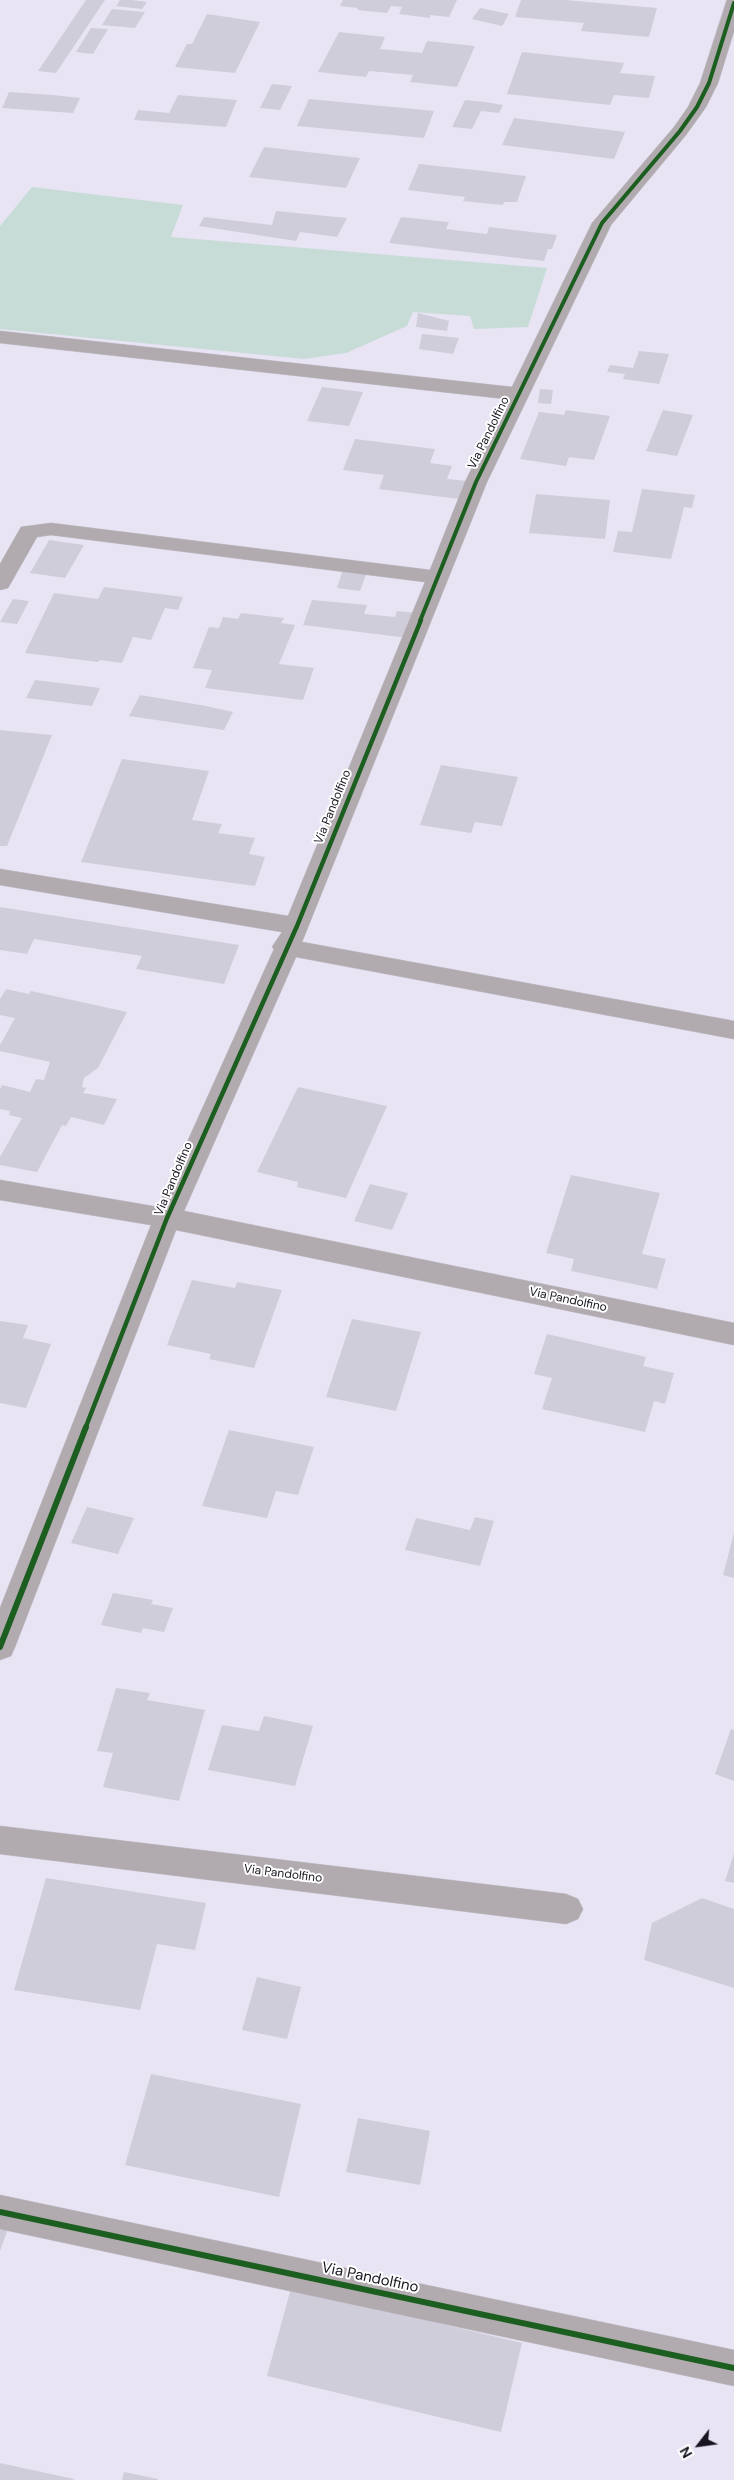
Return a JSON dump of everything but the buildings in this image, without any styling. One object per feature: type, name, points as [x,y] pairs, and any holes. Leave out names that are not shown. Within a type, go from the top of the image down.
[{"type":"street","name":"Via Pandolfino","points":[[0,1646],[168,1218],[291,936],[476,482],[602,223],[680,131],[697,107],[709,83],[734,3]]},
{"type":"street","points":[[0,336],[518,394]]},
{"type":"street","points":[[0,583],[30,532],[52,529],[437,577]]},
{"type":"street","points":[[0,877],[291,936],[734,1030]]},
{"type":"street","name":"Via Pandolfino","points":[[0,1190],[168,1218],[734,1334]]},
{"type":"street","name":"Via Pandolfino","points":[[0,1840],[566,1909]]},
{"type":"street","name":"Via Pandolfino","points":[[0,2212],[734,2368]]},
{"type":"shaded area","points":[[32,187],[183,205],[171,237],[547,268],[528,327],[474,329],[470,316],[413,312],[407,326],[346,353],[304,359],[0,329],[0,226]]},
{"type":"cycle path","points":[[0,1647],[167,1218],[297,926],[476,482],[602,223],[680,131],[697,107],[709,83],[734,3]]},
{"type":"cycle path","points":[[0,2212],[734,2368]]}]
